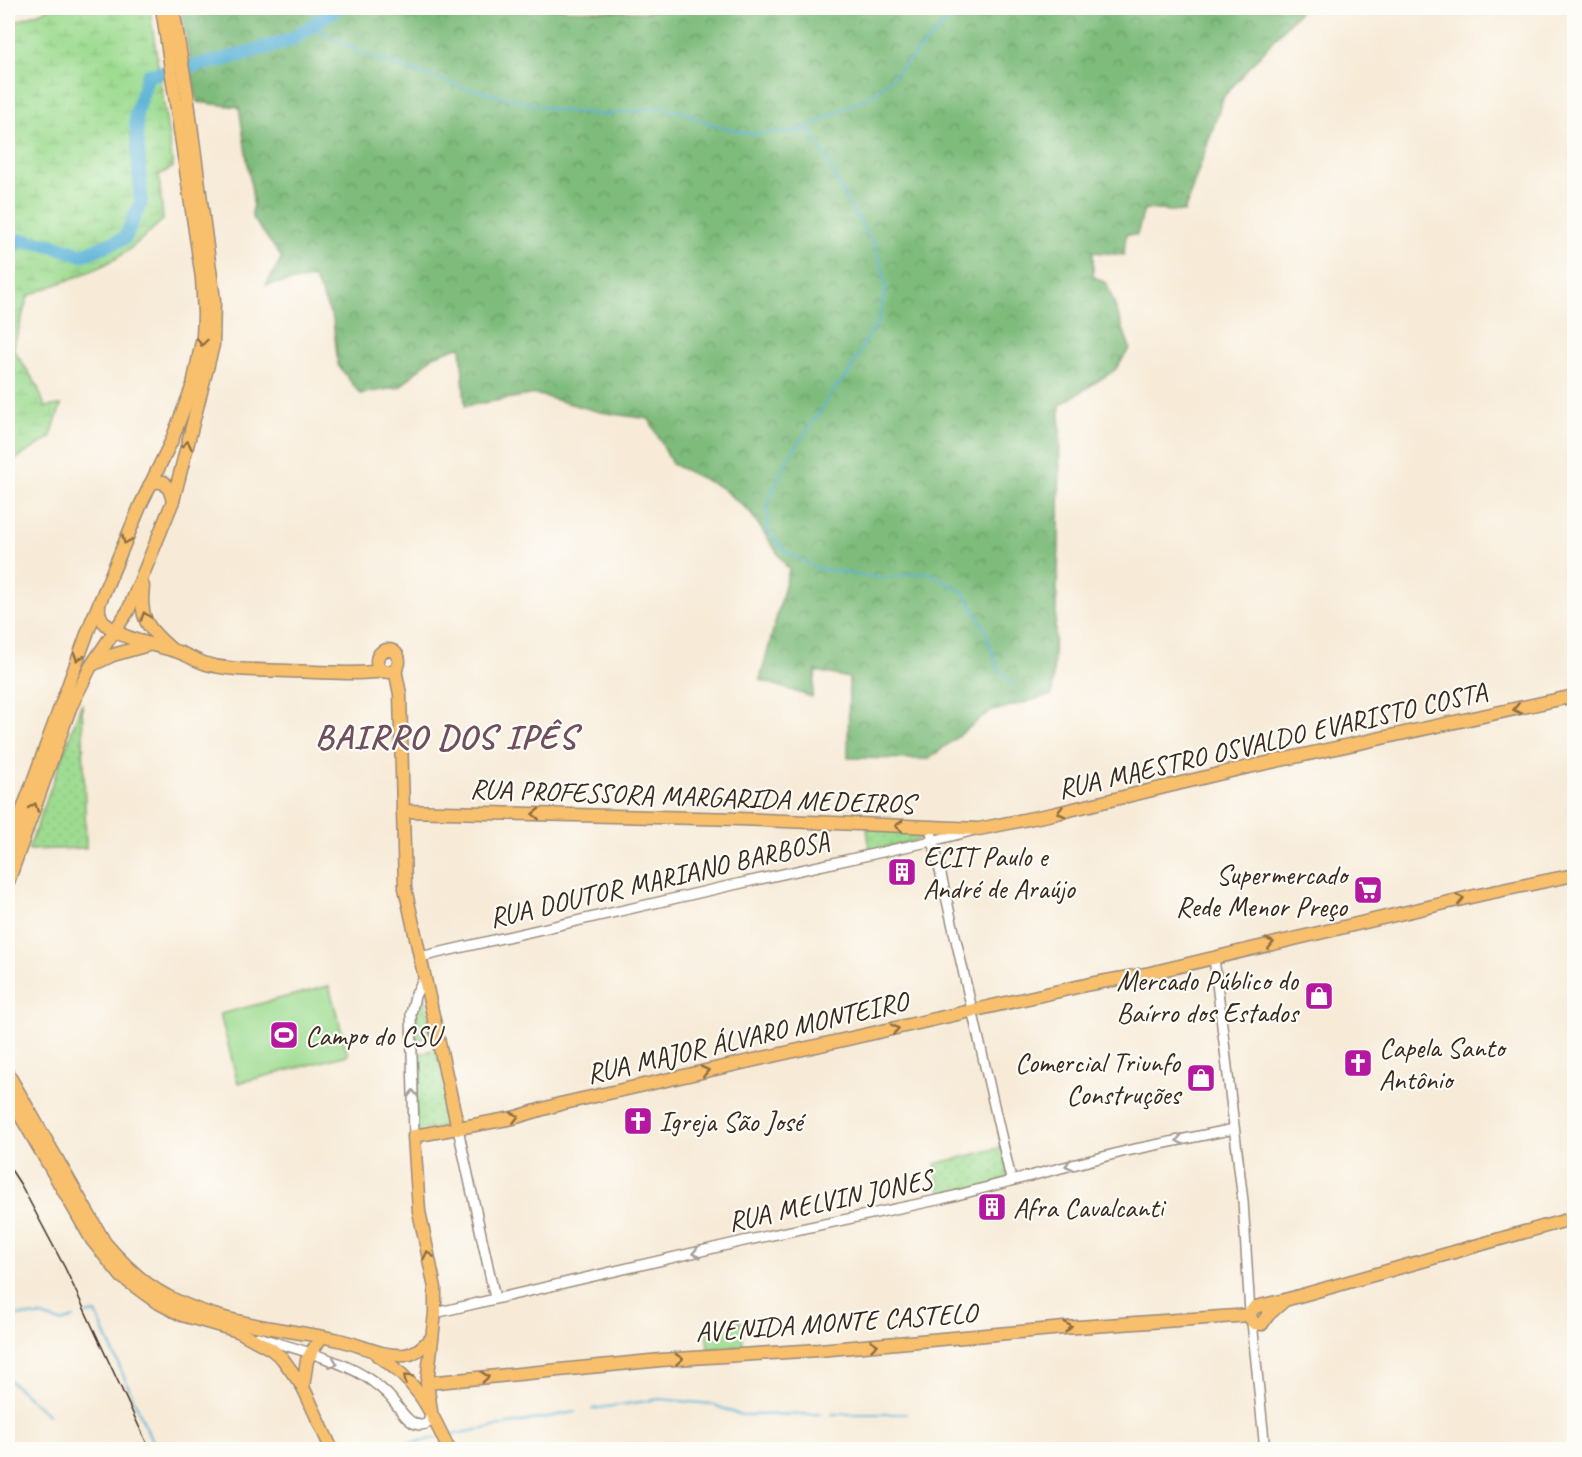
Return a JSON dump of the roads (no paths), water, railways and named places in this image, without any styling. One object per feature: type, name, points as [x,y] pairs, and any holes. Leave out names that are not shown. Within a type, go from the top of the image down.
[{"type":"main road","points":[[162,8],[175,55]]},
{"type":"main road","points":[[8,882],[70,708],[91,666],[128,611],[173,501],[213,345],[215,318],[213,293],[175,55],[173,8]]},
{"type":"main road","points":[[8,850],[66,687],[99,603],[149,486],[171,442],[193,386],[203,336],[204,314],[181,95]]},
{"type":"main road","points":[[149,486],[153,482],[164,482],[170,490],[173,501]]},
{"type":"main road","points":[[144,574],[141,601],[144,619],[151,631],[171,649]]},
{"type":"main road","points":[[99,603],[100,620],[115,630],[148,645],[171,649],[221,667],[342,674],[390,670],[399,661],[396,653],[384,651],[361,666],[332,673]]},
{"type":"main road","points":[[91,666],[113,654],[148,645]]},
{"type":"main road","points":[[378,657],[378,665],[390,670],[400,694],[405,888],[458,1129]]},
{"type":"main road","name":"RUA MAESTRO OSVALDO EVARISTO COSTA","points":[[979,829],[1053,814],[1235,770],[1575,696]]},
{"type":"main road","name":"RUA PROFESSORA MARGARIDA MEDEIROS","points":[[403,811],[739,819],[979,829]]},
{"type":"main road","name":"RUA MAJOR ÁLVARO MONTEIRO","points":[[414,1136],[513,1118],[560,1104],[1214,958],[1468,897],[1575,875]]},
{"type":"main road","points":[[8,1074],[105,1243],[127,1267],[159,1292],[197,1310],[273,1330],[343,1341],[374,1353],[405,1376],[419,1391],[449,1449]]},
{"type":"main road","points":[[8,1094],[92,1240],[122,1277],[155,1301],[182,1315],[238,1331],[271,1348],[282,1358],[303,1387],[332,1449]]},
{"type":"main road","points":[[414,1136],[419,1211],[435,1288],[435,1313],[427,1383],[431,1411]]},
{"type":"main road","name":"AVENIDA MONTE CASTELO","points":[[427,1383],[649,1360],[819,1350],[1064,1328],[1257,1315],[1285,1300],[1575,1218]]},
{"type":"main road","points":[[303,1387],[305,1367],[321,1337]]},
{"type":"main road","points":[[374,1353],[409,1354],[432,1338]]},
{"type":"street","points":[[930,827],[1011,1179]]},
{"type":"street","name":"RUA DOUTOR MARIANO BARBOSA","points":[[420,957],[932,842],[979,829]]},
{"type":"street","points":[[1214,958],[1243,1201],[1249,1286],[1257,1315],[1255,1346],[1265,1449]]},
{"type":"street","points":[[414,1136],[411,1014],[415,996],[424,978]]},
{"type":"street","points":[[458,1129],[495,1298]]},
{"type":"street","name":"RUA MELVIN JONES","points":[[435,1313],[812,1226],[887,1212],[1126,1151],[1234,1129]]},
{"type":"street","points":[[238,1331],[310,1354],[356,1372],[383,1389],[411,1423],[425,1425],[430,1420],[431,1411]]},
{"type":"waterway","points":[[8,250],[20,240],[52,245],[82,255],[125,238],[141,202],[136,114],[148,75],[222,60],[291,40],[337,8]]},
{"type":"waterway","points":[[311,26],[365,55],[459,86],[556,110],[604,115],[660,107],[682,112],[716,126],[751,134],[800,131],[877,92],[958,8]]},
{"type":"waterway","points":[[807,129],[821,148],[846,199],[872,241],[882,265],[886,286],[878,323],[865,341],[851,370],[834,390],[787,460],[767,503],[768,532],[785,551],[815,568],[882,578],[929,572],[964,593],[984,627],[998,667],[1013,686]]},
{"type":"waterway","points":[[86,1314],[96,1313],[156,1450]]},
{"type":"waterway","points":[[8,1315],[41,1316],[61,1322],[74,1318]]},
{"type":"waterway","points":[[8,1379],[48,1415]]},
{"type":"waterway","points":[[592,1409],[660,1399],[711,1404],[741,1415],[820,1414]]},
{"type":"waterway","points":[[450,1435],[575,1412]]},
{"type":"waterway","points":[[832,1414],[906,1414]]},
{"type":"waterway","points":[[373,1450],[436,1438]]},
{"type":"tram line","points":[[8,1165],[65,1268],[150,1450]]},
{"type":"place","name":"ECIT Paulo e André de Araújo","points":[[902,872]]},
{"type":"place","name":"Supermercado Rede Menor Preço","points":[[1368,890]]},
{"type":"place","name":"Mercado Público do Baírro dos Estados","points":[[1319,996]]},
{"type":"place","name":"Campo do CSU","points":[[284,1035]]},
{"type":"place","name":"Capela Santo Antônio","points":[[1358,1063]]},
{"type":"place","name":"Comercial Triunfo Construções","points":[[1201,1078]]},
{"type":"place","name":"Igreja São José","points":[[638,1121]]},
{"type":"place","name":"Afra Cavalcanti","points":[[992,1207]]},
{"type":"district","name":"BAIRRO DOS IPÊS","points":[[446,736]]}]
